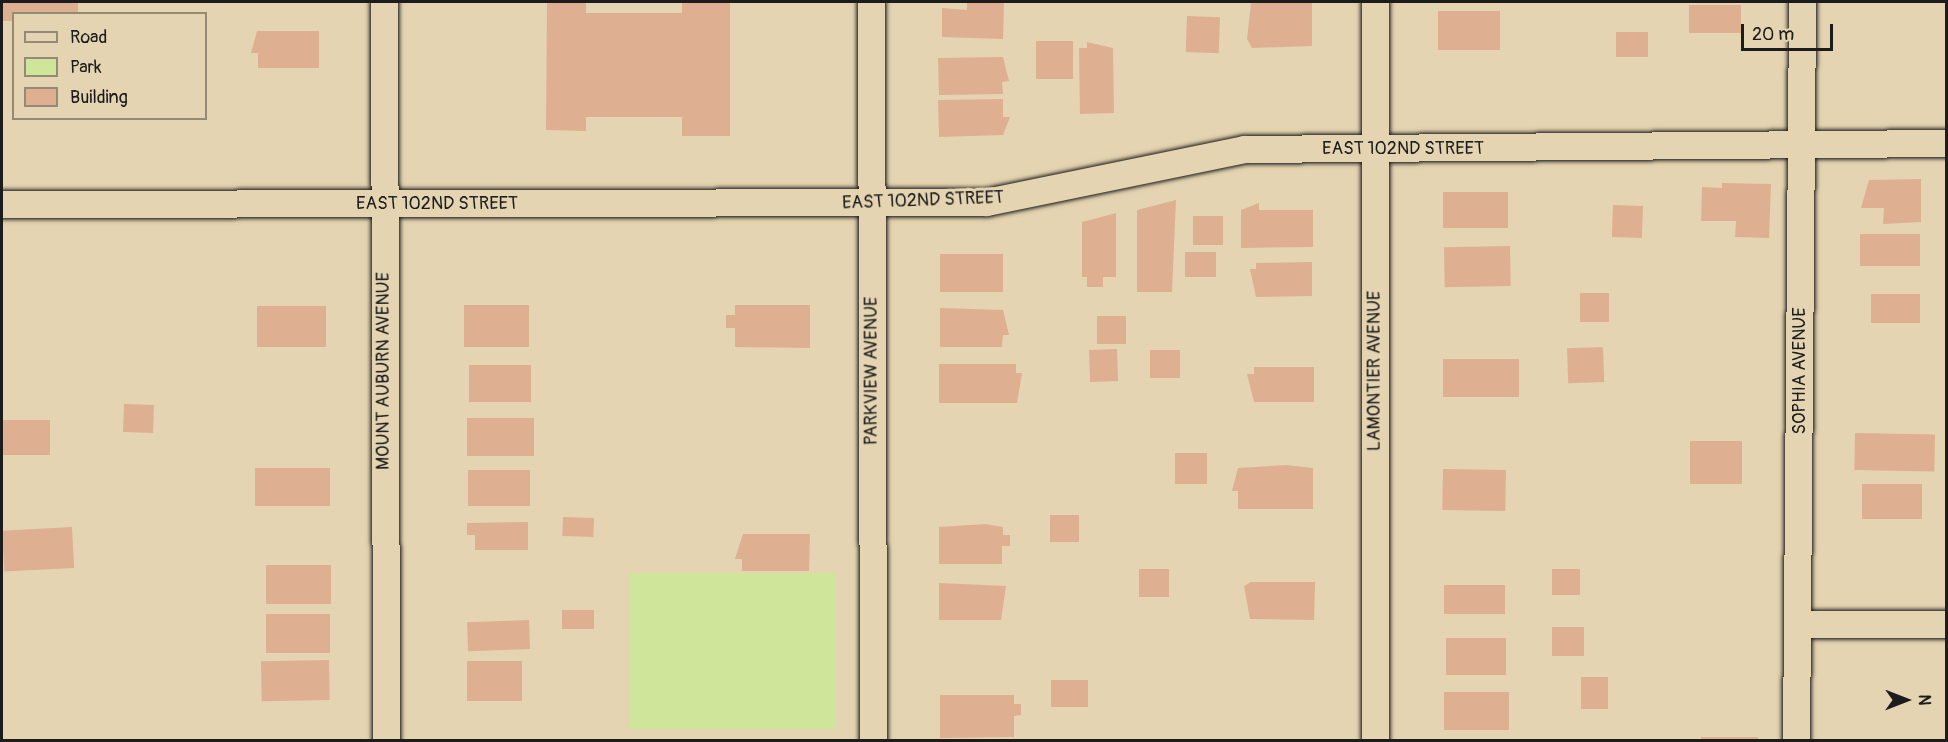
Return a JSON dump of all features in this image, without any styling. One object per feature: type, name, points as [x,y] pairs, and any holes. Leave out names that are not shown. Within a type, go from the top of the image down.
[{"type":"street","name":"MOUNT AUBURN AVENUE","points":[[384,2],[386,741]]},
{"type":"street","name":"PARKVIEW AVENUE","points":[[870,2],[873,741]]},
{"type":"street","name":"LAMONTIER AVENUE","points":[[1375,2],[1375,741]]},
{"type":"street","name":"SOPHIA AVENUE","points":[[1796,741],[1802,2]]},
{"type":"street","name":"EAST 102ND STREET","points":[[2,204],[871,204],[996,200],[1244,149],[1947,143]]},
{"type":"street","points":[[1798,624],[1947,624]]},
{"type":"green space","points":[[630,573],[836,573],[836,729],[630,729]]},
{"type":"building","points":[[2,2],[78,2],[78,12],[12,12],[12,21],[2,21]]},
{"type":"building","points":[[547,2],[586,2],[586,13],[682,13],[682,2],[730,2],[730,136],[682,136],[682,117],[586,117],[586,131],[546,130]]},
{"type":"building","points":[[967,2],[1004,2],[1003,39],[942,37],[942,8],[967,10]]},
{"type":"building","points":[[1251,3],[1312,3],[1312,46],[1252,48],[1247,39]]},
{"type":"building","points":[[1689,5],[1741,5],[1741,33],[1689,33]]},
{"type":"building","points":[[1438,11],[1500,11],[1500,50],[1438,50]]},
{"type":"building","points":[[1187,16],[1220,17],[1219,53],[1186,52]]},
{"type":"building","points":[[257,31],[319,31],[319,68],[258,68],[258,53],[251,53]]},
{"type":"building","points":[[1616,32],[1648,32],[1648,57],[1616,57]]},
{"type":"building","points":[[1036,41],[1073,41],[1073,79],[1036,79]]},
{"type":"building","points":[[1087,42],[1113,48],[1114,113],[1080,114],[1079,48],[1087,48]]},
{"type":"building","points":[[1003,57],[1009,81],[1002,82],[1003,94],[939,95],[938,58]]},
{"type":"building","points":[[1003,99],[1003,117],[1010,117],[1003,135],[939,137],[938,100]]},
{"type":"building","points":[[1921,179],[1921,222],[1883,224],[1884,208],[1861,208],[1869,180]]},
{"type":"building","points":[[1722,183],[1771,184],[1769,238],[1735,237],[1736,221],[1701,221],[1702,187],[1722,188]]},
{"type":"building","points":[[1443,192],[1508,192],[1508,228],[1443,228]]},
{"type":"building","points":[[1176,200],[1172,292],[1137,292],[1137,210]]},
{"type":"building","points":[[1259,203],[1259,210],[1313,210],[1313,247],[1241,248],[1241,210]]},
{"type":"building","points":[[1613,205],[1643,206],[1642,238],[1612,237]]},
{"type":"building","points":[[1116,213],[1116,277],[1103,277],[1103,287],[1087,287],[1087,277],[1082,277],[1082,222]]},
{"type":"building","points":[[1193,216],[1223,216],[1223,245],[1193,245]]},
{"type":"building","points":[[1860,234],[1920,234],[1920,266],[1860,266]]},
{"type":"building","points":[[1510,246],[1511,286],[1445,287],[1444,247]]},
{"type":"building","points":[[1185,252],[1216,252],[1216,277],[1185,277]]},
{"type":"building","points":[[940,254],[1003,254],[1003,292],[940,292]]},
{"type":"building","points":[[1312,262],[1312,296],[1256,297],[1250,269],[1256,269],[1256,263]]},
{"type":"building","points":[[1580,293],[1609,293],[1609,322],[1580,322]]},
{"type":"building","points":[[1871,294],[1920,294],[1920,323],[1871,323]]},
{"type":"building","points":[[464,305],[529,305],[529,347],[464,347]]},
{"type":"building","points":[[735,305],[810,305],[810,348],[735,347],[735,328],[726,328],[726,315],[735,315]]},
{"type":"building","points":[[257,306],[326,306],[326,347],[257,347]]},
{"type":"building","points":[[940,308],[1003,310],[1009,335],[1003,335],[1002,347],[940,347]]},
{"type":"building","points":[[1097,316],[1126,316],[1126,344],[1097,344]]},
{"type":"building","points":[[1603,347],[1604,382],[1568,383],[1567,348]]},
{"type":"building","points":[[1117,349],[1118,381],[1090,382],[1089,350]]},
{"type":"building","points":[[1150,350],[1180,350],[1180,378],[1150,378]]},
{"type":"building","points":[[1443,359],[1519,359],[1519,397],[1443,397]]},
{"type":"building","points":[[939,364],[1016,364],[1016,373],[1022,373],[1017,403],[939,403]]},
{"type":"building","points":[[469,365],[531,365],[531,402],[469,402]]},
{"type":"building","points":[[1254,367],[1314,367],[1314,402],[1254,402],[1247,374],[1254,374]]},
{"type":"building","points":[[124,404],[154,405],[153,433],[123,432]]},
{"type":"building","points":[[467,418],[534,418],[534,456],[467,456]]},
{"type":"building","points":[[2,420],[50,420],[50,455],[2,455]]},
{"type":"building","points":[[1855,433],[1935,434],[1934,471],[1854,470]]},
{"type":"building","points":[[1690,441],[1742,441],[1742,484],[1690,484]]},
{"type":"building","points":[[1175,453],[1207,453],[1207,484],[1175,484]]},
{"type":"building","points":[[1286,465],[1313,468],[1313,509],[1238,509],[1238,491],[1232,491],[1238,468]]},
{"type":"building","points":[[255,468],[330,468],[330,506],[255,506]]},
{"type":"building","points":[[1443,469],[1506,470],[1505,511],[1442,510]]},
{"type":"building","points":[[468,470],[530,470],[530,506],[468,506]]},
{"type":"building","points":[[1862,484],[1922,484],[1922,519],[1862,519]]},
{"type":"building","points":[[1050,515],[1079,515],[1079,542],[1050,542]]},
{"type":"building","points":[[563,517],[594,518],[593,537],[562,536]]},
{"type":"building","points":[[528,522],[528,550],[475,550],[475,535],[467,535],[467,523]]},
{"type":"building","points":[[986,524],[1003,527],[1003,535],[1010,535],[1010,546],[1002,546],[1002,564],[939,564],[939,527]]},
{"type":"building","points":[[72,527],[74,568],[4,572],[2,531]]},
{"type":"building","points":[[743,534],[810,534],[809,571],[742,571],[742,559],[735,559]]},
{"type":"building","points":[[266,565],[331,565],[331,604],[266,604]]},
{"type":"building","points":[[1139,569],[1169,569],[1169,597],[1139,597]]},
{"type":"building","points":[[1552,569],[1580,569],[1580,595],[1552,595]]},
{"type":"building","points":[[1251,582],[1315,582],[1314,620],[1250,619],[1244,586]]},
{"type":"building","points":[[939,583],[1006,586],[1001,620],[939,620]]},
{"type":"building","points":[[1444,585],[1505,585],[1505,614],[1444,614]]},
{"type":"building","points":[[562,610],[594,610],[594,629],[562,629]]},
{"type":"building","points":[[266,614],[330,614],[330,653],[266,653]]},
{"type":"building","points":[[529,620],[530,649],[468,651],[467,622]]},
{"type":"building","points":[[1552,627],[1584,627],[1584,656],[1552,656]]},
{"type":"building","points":[[1446,638],[1506,638],[1506,675],[1446,675]]},
{"type":"building","points":[[329,660],[330,700],[262,701],[261,661]]},
{"type":"building","points":[[467,661],[522,661],[522,701],[467,701]]},
{"type":"building","points":[[1581,677],[1608,677],[1608,709],[1581,709]]},
{"type":"building","points":[[1051,680],[1088,680],[1088,707],[1051,707]]},
{"type":"building","points":[[1444,692],[1509,692],[1509,730],[1444,730]]},
{"type":"building","points":[[940,695],[1014,695],[1014,704],[1021,704],[1021,715],[1014,716],[1014,737],[940,738]]},
{"type":"building","points":[[1701,737],[1758,737],[1758,740],[1701,740]]}]
